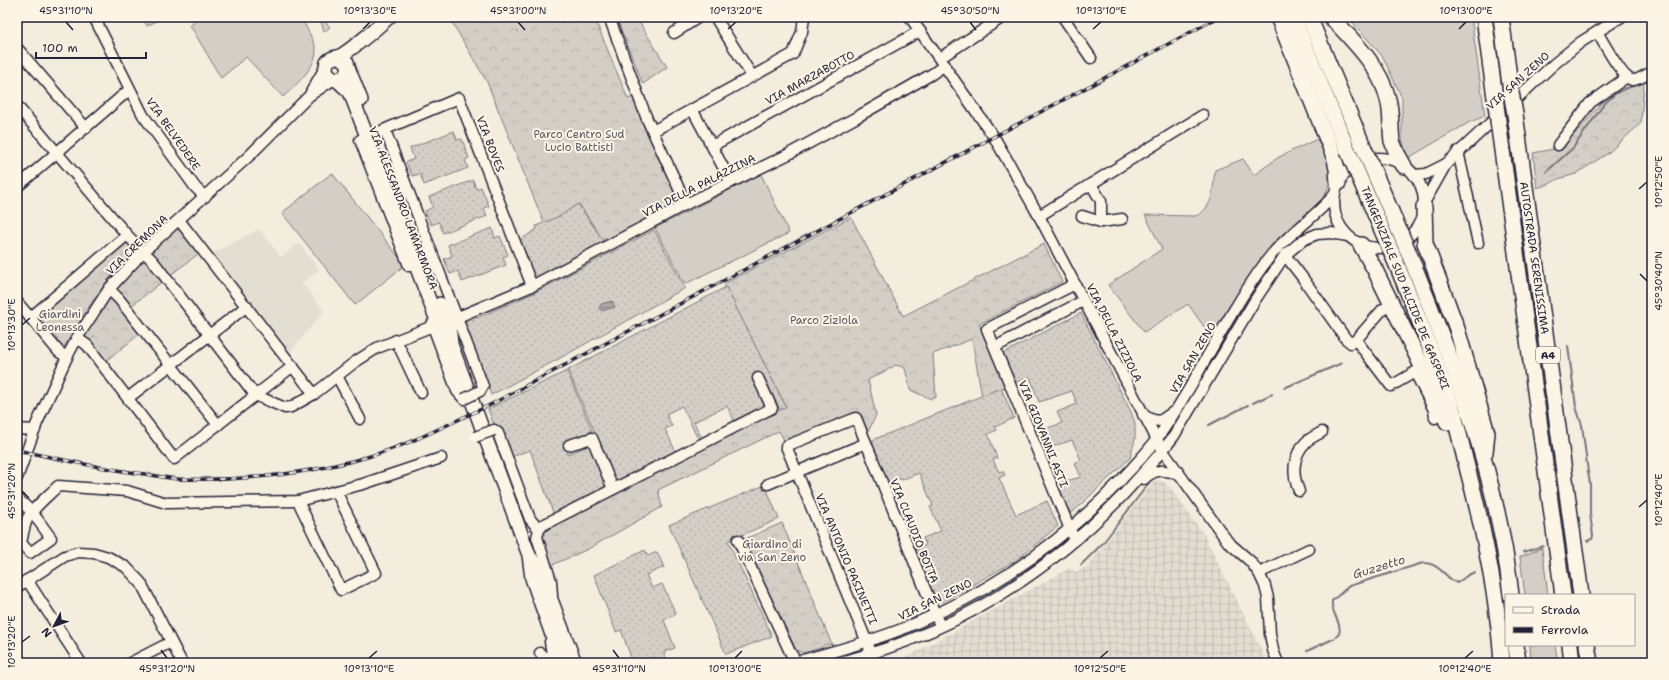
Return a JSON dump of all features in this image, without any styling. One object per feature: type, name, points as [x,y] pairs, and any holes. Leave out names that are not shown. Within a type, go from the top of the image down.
[{"type":"highway","points":[[1278,17],[1335,160],[1338,169],[1336,189]]},
{"type":"highway","name":"TANGENZIALE SUD ALCIDE DE GASPERI","points":[[1293,17],[1394,258],[1449,398],[1469,473],[1486,549],[1497,606],[1502,663]]},
{"type":"highway","name":"TANGENZIALE SUD ALCIDE DE GASPERI","points":[[1310,17],[1445,343],[1484,459],[1496,504],[1507,560],[1511,594]]},
{"type":"highway","points":[[1331,17],[1376,69],[1389,99],[1392,140],[1395,151],[1409,170]]},
{"type":"highway","name":"AUTOSTRADA SERENISSIMA","points":[[1484,17],[1563,594]]},
{"type":"highway","name":"AUTOSTRADA SERENISSIMA","points":[[1501,17],[1581,594]]},
{"type":"highway","points":[[1424,205],[1425,243],[1458,329],[1486,433],[1484,459]]},
{"type":"highway","points":[[1361,244],[1436,395],[1461,460],[1469,473]]},
{"type":"highway","points":[[1516,646],[1518,663]]},
{"type":"highway","points":[[1570,646],[1572,663]]},
{"type":"highway","points":[[1587,646],[1590,663]]},
{"type":"main road","points":[[346,63],[331,59],[326,66],[329,76],[336,79],[346,76],[346,63],[371,34],[389,17]]},
{"type":"main road","name":"VIA ALESSANDRO LAMARMORA","points":[[346,63],[449,326],[452,347],[529,555],[532,578],[562,663]]},
{"type":"main road","name":"VIA ALESSANDRO LAMARMORA","points":[[336,79],[350,92],[375,134]]},
{"type":"main road","name":"VIA ALESSANDRO LAMARMORA","points":[[529,555],[541,573],[575,663]]},
{"type":"street","name":"VIA BELVEDERE","points":[[94,17],[129,90],[147,122],[195,187],[205,197]]},
{"type":"street","points":[[609,17],[652,131],[686,204]]},
{"type":"street","points":[[674,33],[699,17]]},
{"type":"street","points":[[715,17],[752,76]]},
{"type":"street","points":[[652,131],[793,54],[802,32],[804,17]]},
{"type":"street","name":"VIA DELLA ZIZIOLA","points":[[910,17],[994,137],[1039,216],[1156,441],[1228,542],[1250,561],[1259,573],[1265,586],[1270,634],[1273,650],[1278,663]]},
{"type":"street","points":[[1063,17],[1091,58]]},
{"type":"street","name":"VIA SAN ZENO","points":[[836,663],[872,654],[941,627],[1010,589],[1076,541],[1106,513],[1163,451],[1255,300],[1285,255],[1303,240],[1317,234],[1331,233],[1348,236],[1361,244],[1370,247],[1386,248],[1402,242],[1409,237],[1417,226],[1424,205],[1446,164],[1554,64],[1621,17]]},
{"type":"street","name":"VIA DELLA PALAZZINA","points":[[458,317],[532,286],[686,204],[786,156],[857,117],[932,74],[942,62],[998,18]]},
{"type":"street","name":"VIA MARZABOTTO","points":[[712,146],[920,31]]},
{"type":"street","points":[[1598,32],[1613,59],[1627,77],[1635,80],[1652,72]]},
{"type":"street","points":[[17,48],[86,128]]},
{"type":"street","points":[[310,94],[326,66]]},
{"type":"street","points":[[1558,145],[1590,103],[1627,77]]},
{"type":"street","points":[[310,94],[336,79]]},
{"type":"street","points":[[17,187],[129,90]]},
{"type":"street","name":"VIA CREMONA","points":[[17,478],[35,430],[67,357],[77,338],[109,289],[144,251],[248,157],[310,94]]},
{"type":"street","name":"VIA BOVES","points":[[375,134],[459,98],[532,286]]},
{"type":"street","points":[[17,107],[127,235],[144,251],[255,395],[284,408],[292,407],[314,394],[355,362],[377,348],[433,326]]},
{"type":"street","points":[[692,109],[731,182]]},
{"type":"street","points":[[1039,216],[1203,115]]},
{"type":"street","name":"VIA ALESSANDRO LAMARMORA","points":[[375,134],[458,317],[483,386],[480,391],[464,398],[457,391],[360,140],[375,134]]},
{"type":"street","points":[[1458,152],[1478,243]]},
{"type":"street","name":"VIA SAN ZENO","points":[[738,540],[795,663],[901,630],[971,597],[1004,578],[1069,530],[1098,504],[1156,441],[1245,293],[1266,261],[1282,243],[1323,209],[1350,169],[1360,162],[1376,158],[1395,161],[1409,170],[1426,174],[1446,164]]},
{"type":"street","points":[[1409,170],[1420,184],[1424,205]]},
{"type":"street","points":[[1092,184],[1101,202],[1101,222]]},
{"type":"street","name":"VIA SAN ZENO","points":[[1336,189],[1335,211],[1339,223],[1348,236]]},
{"type":"street","points":[[1082,216],[1101,222],[1122,219]]},
{"type":"street","points":[[179,220],[314,394]]},
{"type":"street","points":[[30,318],[127,235]]},
{"type":"street","points":[[1285,255],[1351,343],[1356,340],[1383,309]]},
{"type":"street","name":"VIA GIOVANNI ASTI","points":[[1069,530],[987,329],[1075,284]]},
{"type":"street","points":[[109,289],[218,425]]},
{"type":"street","points":[[995,347],[1084,301]]},
{"type":"street","points":[[17,302],[59,352],[67,357]]},
{"type":"street","points":[[128,398],[247,306]]},
{"type":"street","points":[[77,338],[87,345],[174,459],[293,366]]},
{"type":"street","points":[[396,340],[420,394]]},
{"type":"street","points":[[1356,340],[1391,386],[1415,372],[1434,410],[1435,418]]},
{"type":"street","points":[[337,376],[360,419]]},
{"type":"street","points":[[475,437],[494,430],[498,433],[530,519],[536,526],[543,525],[772,408],[758,378]]},
{"type":"street","points":[[1142,415],[1153,420],[1160,421],[1177,408]]},
{"type":"street","name":"VIA CLAUDIO BOTTA","points":[[786,446],[856,418],[941,627]]},
{"type":"street","points":[[17,429],[35,430]]},
{"type":"street","points":[[1299,491],[1294,480],[1296,459],[1306,442],[1322,432]]},
{"type":"street","points":[[569,446],[592,438],[613,489]]},
{"type":"street","points":[[768,484],[866,443]]},
{"type":"street","name":"VIA ANTONIO PASINETTI","points":[[786,446],[872,654]]},
{"type":"street","points":[[17,498],[32,512],[58,486],[127,491],[166,503],[298,501],[363,484],[441,458]]},
{"type":"street","points":[[1118,500],[1129,495],[1151,472],[1164,470],[1179,474]]},
{"type":"street","points":[[298,501],[341,590],[376,572],[336,491]]},
{"type":"street","name":"VIA ALESSANDRO LAMARMORA","points":[[543,525],[539,530],[537,537],[551,581],[552,601]]},
{"type":"street","points":[[1069,530],[1076,541]]},
{"type":"street","points":[[1259,573],[1308,549]]},
{"type":"street","points":[[17,587],[65,556],[78,552],[94,553],[108,557],[126,567],[141,583],[182,663]]},
{"type":"street","points":[[27,580],[81,663]]},
{"type":"street","name":"VIA ALESSANDRO LAMARMORA","points":[[543,663],[540,653],[545,658],[552,655],[550,631]]},
{"type":"street","points":[[130,663],[171,642]]},
{"type":"shaded area","points":[[259,229],[281,257],[299,243],[319,270],[302,283],[324,311],[290,352],[213,253]]},
{"type":"shaded area","points":[[612,301],[615,307],[602,311],[599,308],[601,304]]},
{"type":"shaded area","points":[[1161,480],[1171,488],[1204,535],[1268,663],[889,663],[911,655],[1070,568],[1076,572],[1088,566],[1154,481]]},
{"type":"green space","points":[[142,17],[164,17],[147,26]]},
{"type":"green space","points":[[203,17],[301,17],[316,49],[315,58],[308,71],[283,97],[246,57],[221,78],[190,25]]},
{"type":"green space","points":[[320,17],[330,27],[324,32]]},
{"type":"green space","name":"Parco Centro Sud Lucio Battisti","points":[[449,17],[594,17],[628,99],[633,97],[678,202],[605,243],[579,204],[560,217],[544,223],[487,82]]},
{"type":"green space","points":[[616,17],[636,17],[667,67],[643,84]]},
{"type":"green space","points":[[1348,17],[1471,17],[1485,116],[1470,122],[1408,158],[1402,140],[1402,98],[1383,57]]},
{"type":"green space","points":[[1644,83],[1641,123],[1608,153],[1576,174],[1558,179],[1537,188],[1533,153],[1554,149],[1577,132],[1603,101],[1617,92]]},
{"type":"green space","points":[[454,131],[457,140],[462,139],[469,158],[465,160],[468,168],[424,185],[420,174],[412,176],[406,162],[414,159],[410,148]]},
{"type":"green space","points":[[1317,139],[1328,161],[1330,172],[1329,184],[1326,193],[1315,208],[1280,237],[1262,258],[1242,287],[1212,338],[1188,304],[1144,332],[1108,285],[1162,249],[1145,215],[1196,216],[1207,207],[1210,202],[1213,191],[1215,170],[1243,159],[1254,175],[1279,157]]},
{"type":"green space","points":[[332,173],[405,265],[355,305],[282,213]]},
{"type":"green space","points":[[761,174],[789,233],[685,284],[655,228]]},
{"type":"green space","points":[[473,180],[476,189],[481,187],[489,206],[484,208],[487,216],[443,233],[439,222],[431,225],[425,211],[433,207],[429,197]]},
{"type":"green space","points":[[578,204],[605,243],[535,280],[519,241],[537,229],[536,226],[560,216]]},
{"type":"green space","name":"Parco Ziziola","points":[[851,217],[903,316],[1044,244],[1062,282],[979,324],[1005,387],[982,397],[972,339],[933,354],[936,397],[931,399],[910,390],[905,368],[896,365],[868,380],[876,415],[867,434],[857,412],[785,442],[779,431],[658,490],[662,507],[588,549],[552,565],[541,535],[546,527],[786,407],[724,284]]},
{"type":"green space","points":[[179,225],[201,252],[169,276],[151,251]]},
{"type":"green space","points":[[492,228],[495,238],[500,236],[508,255],[503,257],[506,265],[462,282],[458,271],[450,274],[444,259],[452,256],[448,245]]},
{"type":"green space","points":[[654,230],[685,288],[491,395],[465,323],[534,293]]},
{"type":"green space","name":"Giardini Leonessa","points":[[125,240],[133,250],[104,285],[62,349],[36,318]]},
{"type":"green space","points":[[144,258],[146,258],[163,281],[130,307],[117,289]]},
{"type":"green space","points":[[726,287],[786,407],[780,410],[762,374],[754,379],[766,404],[764,410],[736,424],[727,406],[694,422],[704,443],[701,445],[682,406],[666,414],[672,426],[665,429],[676,452],[616,482],[568,370]]},
{"type":"green space","name":"Giardini Leonessa","points":[[112,296],[141,333],[103,363],[83,337]]},
{"type":"green space","points":[[1081,313],[1131,412],[1135,423],[1135,439],[1130,458],[1072,513],[1064,508],[1055,484],[1081,477],[1075,463],[1081,460],[1072,440],[1040,451],[1033,433],[1062,423],[1057,412],[1077,404],[1072,391],[1039,402],[1030,377],[1013,383],[1002,354]]},
{"type":"green space","points":[[567,371],[592,431],[565,442],[568,454],[591,445],[609,488],[554,515],[530,450],[511,457],[500,427],[494,425],[488,409]]},
{"type":"green space","points":[[1001,388],[1014,418],[995,427],[997,430],[988,434],[997,458],[993,460],[999,472],[1003,471],[1005,475],[999,478],[1016,515],[1047,501],[1058,526],[1015,561],[942,602],[933,596],[914,551],[926,545],[923,538],[941,531],[930,507],[933,506],[919,473],[901,480],[900,478],[887,484],[870,441]]},
{"type":"green space","points":[[765,485],[779,519],[728,541],[772,636],[726,654],[669,525]]},
{"type":"green space","name":"Giardino di via San Zeno","points":[[782,523],[832,645],[824,645],[821,648],[803,653],[796,650],[745,541],[747,538]]},
{"type":"green space","points":[[1542,548],[1548,594],[1525,594],[1520,557]]},
{"type":"green space","points":[[645,550],[648,556],[657,552],[664,567],[646,575],[652,588],[662,584],[676,614],[664,620],[675,648],[664,652],[667,663],[657,663],[654,657],[638,663],[633,663],[621,630],[616,632],[594,575]]},
{"type":"green space","points":[[1530,646],[1555,646],[1558,663],[1531,663]]},
{"type":"waterway","points":[[1546,172],[1573,148],[1604,104],[1615,94],[1624,89],[1652,79]]},
{"type":"waterway","name":"Guzzetto","points":[[1568,346],[1576,407],[1582,425],[1590,484],[1590,514],[1593,536],[1592,539],[1587,541]]},
{"type":"waterway","points":[[1284,388],[1342,363]]},
{"type":"waterway","points":[[1253,403],[1272,394]]},
{"type":"waterway","points":[[1209,425],[1248,405]]},
{"type":"waterway","points":[[1081,565],[1103,543],[1149,483]]},
{"type":"waterway","name":"Guzzetto","points":[[1523,552],[1543,546]]},
{"type":"waterway","name":"Guzzetto","points":[[1307,651],[1333,639],[1339,634],[1340,630],[1332,601],[1349,586],[1423,563],[1434,565],[1457,583],[1475,572]]},
{"type":"railway","points":[[17,450],[81,464],[174,479],[227,479],[277,475],[350,462],[389,450],[417,439],[488,406],[1219,17]]}]
